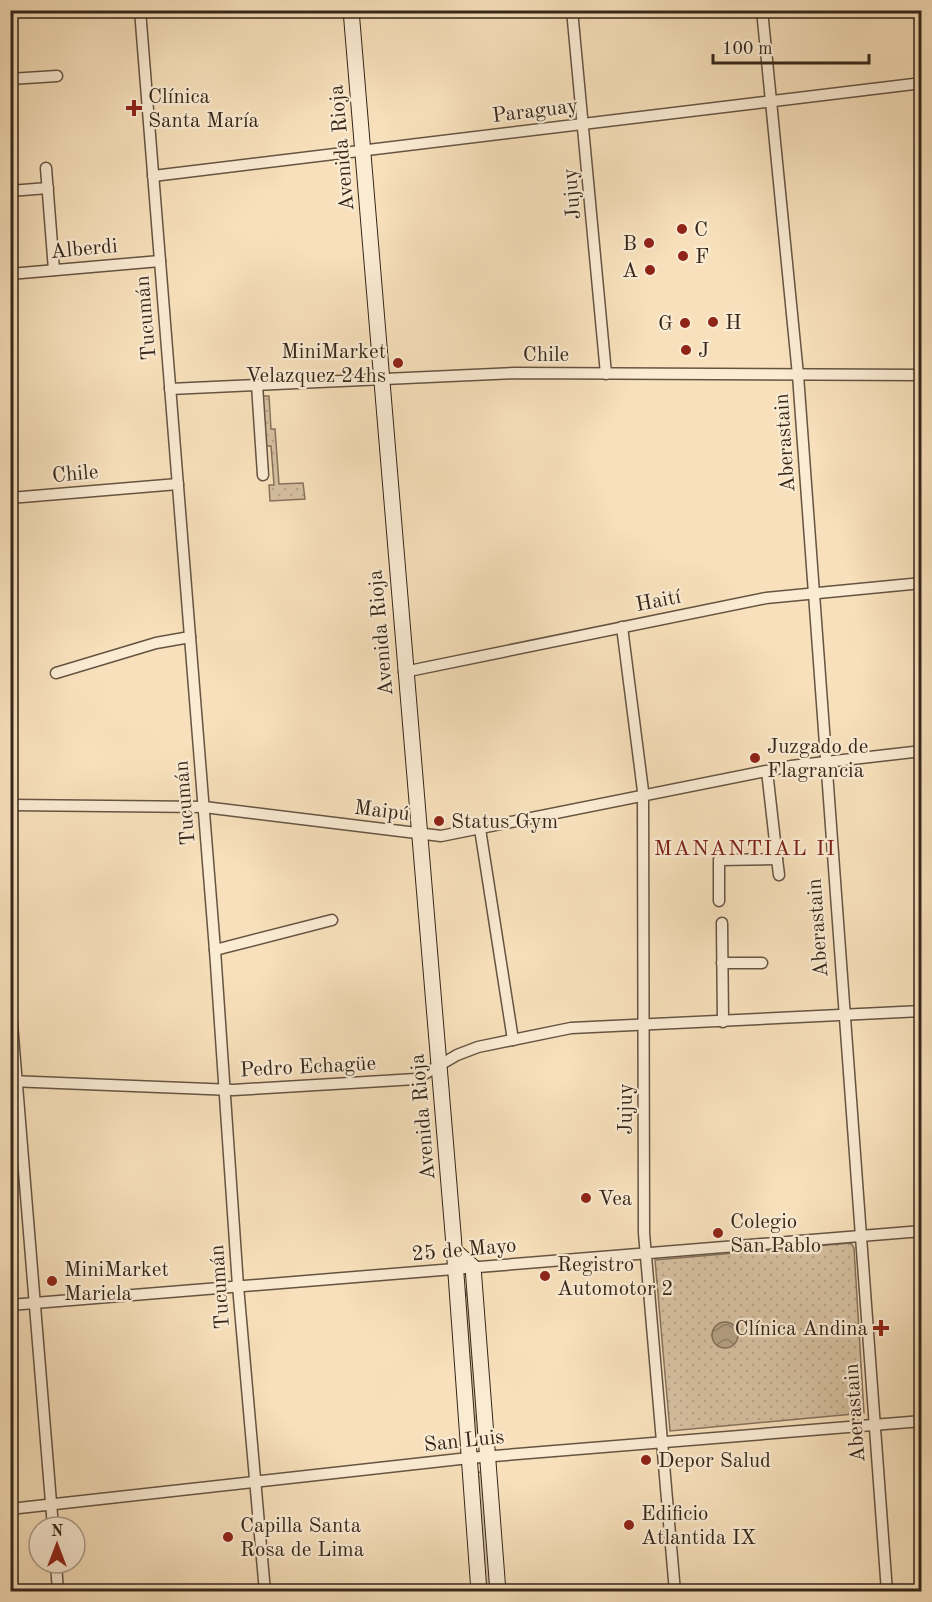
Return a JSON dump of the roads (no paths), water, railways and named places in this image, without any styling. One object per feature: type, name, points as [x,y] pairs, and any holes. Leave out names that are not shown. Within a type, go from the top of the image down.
[{"type":"main road","name":"Avenida Rioja","points":[[351,10],[404,672],[455,1251],[454,1269],[479,1592]]},
{"type":"main road","points":[[455,1251],[473,1268],[498,1592]]},
{"type":"street","name":"Tucumán","points":[[140,10],[215,950],[238,1286],[265,1592]]},
{"type":"street","name":"Jujuy","points":[[572,10],[606,374]]},
{"type":"street","name":"Aberastain","points":[[762,10],[773,100],[798,375],[843,1016],[887,1592]]},
{"type":"street","points":[[919,10],[921,31]]},
{"type":"street","points":[[10,79],[57,76]]},
{"type":"street","name":"Paraguay","points":[[153,176],[921,83]]},
{"type":"street","points":[[46,168],[54,270]]},
{"type":"street","points":[[10,191],[48,188]]},
{"type":"street","name":"Alberdi","points":[[10,274],[160,261]]},
{"type":"street","name":"Chile","points":[[170,389],[515,373],[921,375]]},
{"type":"street","points":[[257,384],[263,475]]},
{"type":"street","name":"Chile","points":[[10,498],[178,484]]},
{"type":"street","name":"Haití","points":[[404,672],[766,598],[921,583]]},
{"type":"street","name":"Jujuy","points":[[622,627],[643,796],[646,1253],[675,1592]]},
{"type":"street","points":[[56,672],[156,643],[190,638]]},
{"type":"street","name":"Maipú","points":[[10,805],[204,807],[441,836],[767,771],[921,751]]},
{"type":"street","points":[[767,771],[779,875]]},
{"type":"street","points":[[480,829],[513,1040]]},
{"type":"street","points":[[719,901],[719,860],[777,859]]},
{"type":"street","points":[[215,950],[332,920]]},
{"type":"street","points":[[722,922],[723,1022]]},
{"type":"street","points":[[722,963],[762,963]]},
{"type":"street","points":[[10,999],[14,1081],[52,1515]]},
{"type":"street","name":"Pedro Echagüe","points":[[14,1081],[225,1090],[416,1079],[478,1047],[571,1028],[921,1011]]},
{"type":"street","name":"25 de Mayo","points":[[10,1305],[921,1231]]},
{"type":"street","name":"San Luis","points":[[10,1509],[488,1456],[921,1421]]},
{"type":"street","points":[[57,1575],[58,1592]]},
{"type":"water","points":[[725,1322],[734,1326],[738,1335],[734,1344],[725,1348],[716,1344],[712,1335],[716,1326]]},
{"type":"place","name":"Clínica Santa María","points":[[134,108]]},
{"type":"place","name":"C","points":[[682,229]]},
{"type":"place","name":"B","points":[[649,243]]},
{"type":"place","name":"F","points":[[683,256]]},
{"type":"place","name":"A","points":[[650,270]]},
{"type":"place","name":"H","points":[[713,322]]},
{"type":"place","name":"G","points":[[685,323]]},
{"type":"place","name":"J","points":[[686,350]]},
{"type":"place","name":"MiniMarket Velazquez 24hs","points":[[398,363]]},
{"type":"place","name":"Juzgado de Flagrancia","points":[[755,758]]},
{"type":"place","name":"Status Gym","points":[[439,821]]},
{"type":"place","name":"Vea","points":[[586,1198]]},
{"type":"place","name":"Colegio San Pablo","points":[[718,1233]]},
{"type":"place","name":"Registro Automotor 2","points":[[545,1276]]},
{"type":"place","name":"MiniMarket Mariela","points":[[52,1281]]},
{"type":"place","name":"Clínica Andina","points":[[881,1328]]},
{"type":"place","name":"Depor Salud","points":[[646,1460]]},
{"type":"place","name":"Edificio Atlantida IX","points":[[629,1525]]},
{"type":"place","name":"Capilla Santa Rosa de Lima","points":[[228,1537]]},
{"type":"district","name":"MANANTIAL II","points":[[745,847]]}]
